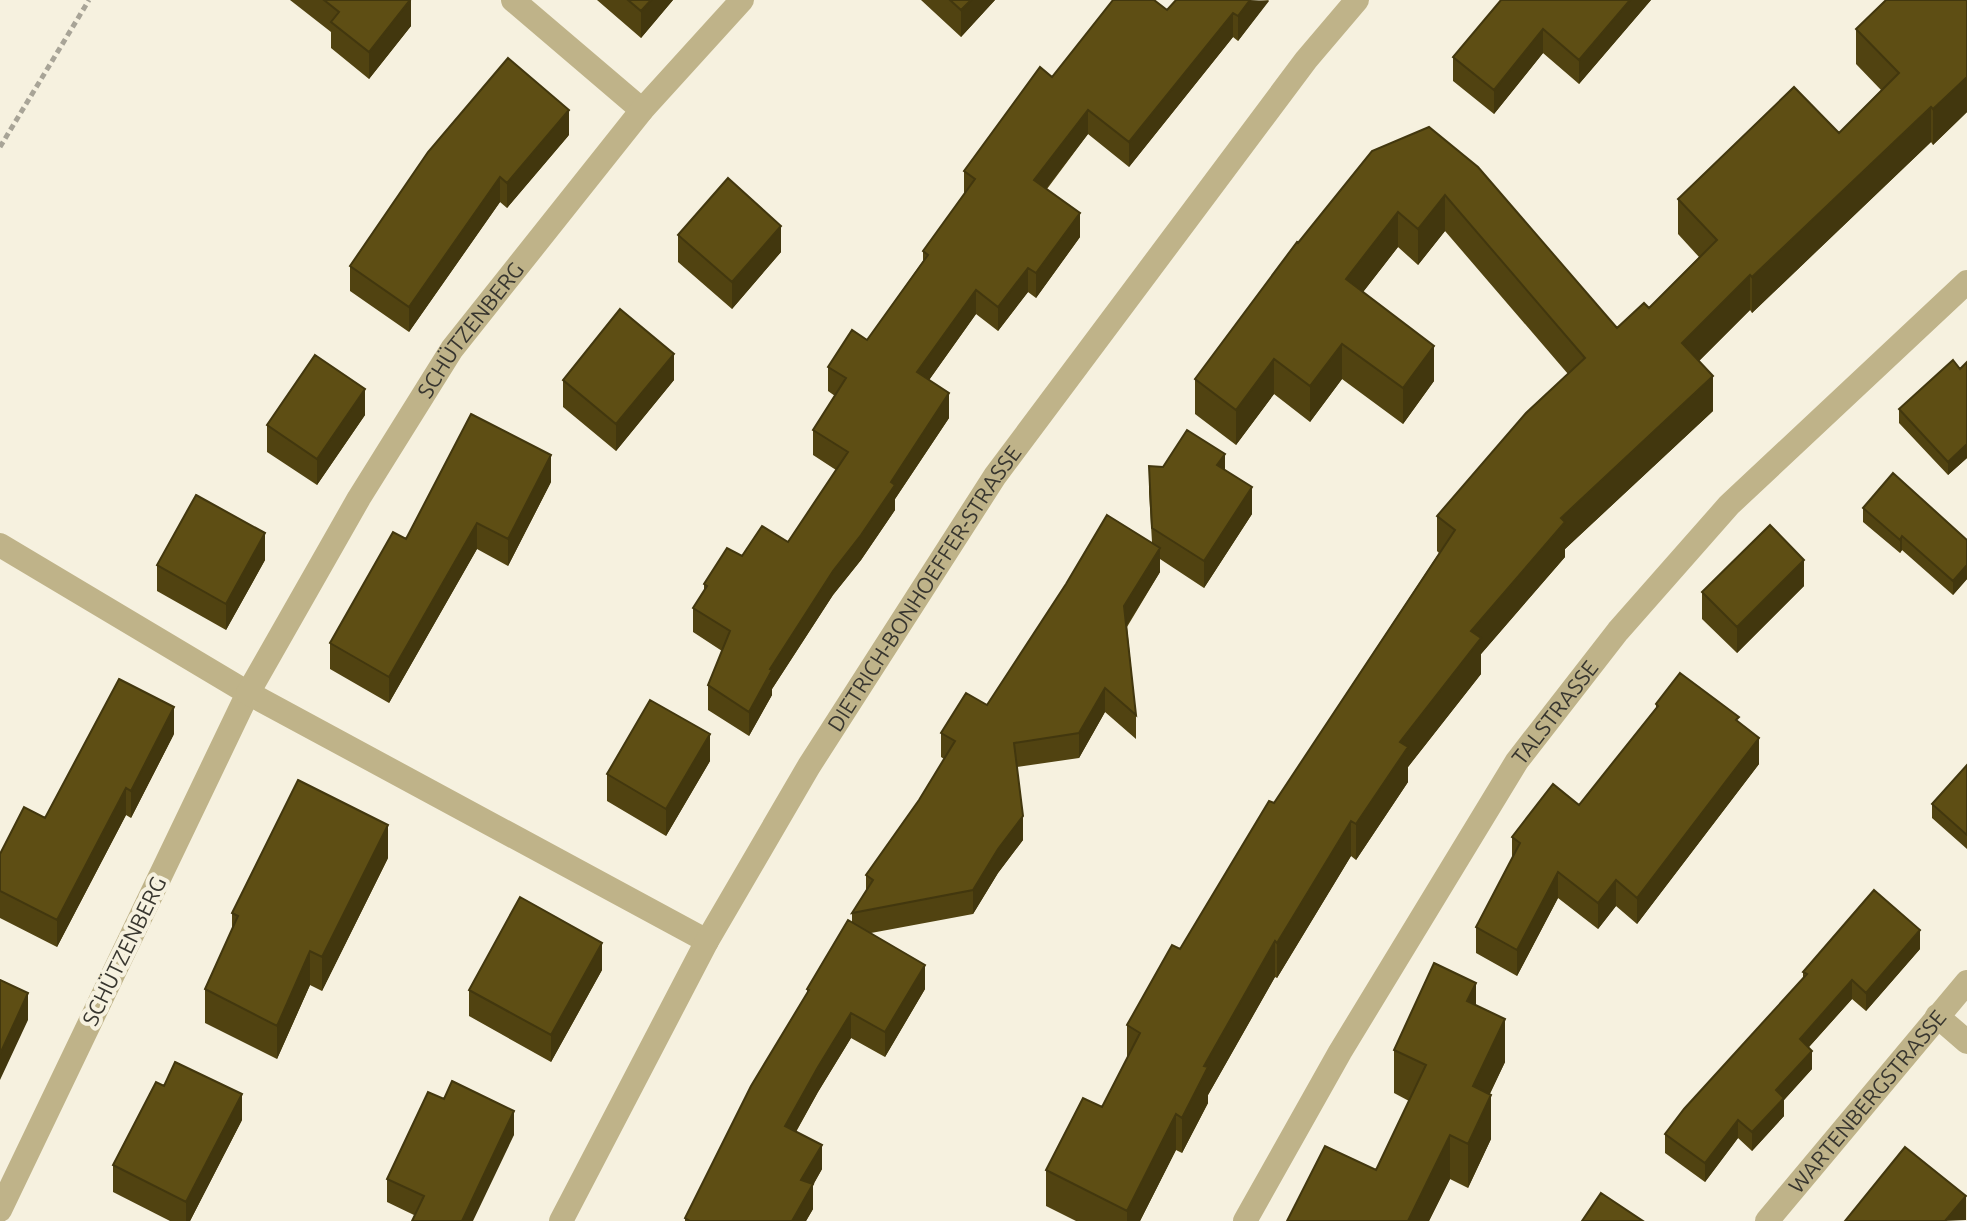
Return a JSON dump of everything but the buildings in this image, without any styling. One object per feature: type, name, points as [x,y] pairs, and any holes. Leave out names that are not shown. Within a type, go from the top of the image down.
[{"type":"street","points":[[513,0],[642,110]]},
{"type":"street","name":"SCHÜTZENBERG","points":[[0,1210],[248,693],[359,498],[452,349],[642,110],[742,0]]},
{"type":"street","name":"DIETRICH-BONHOEFFER-STRASSE","points":[[561,1221],[707,941],[809,766],[995,476],[1306,60],[1357,0]]},
{"type":"street","name":"TALSTRASSE","points":[[1245,1221],[1340,1052],[1517,761],[1618,631],[1729,505],[1967,282]]},
{"type":"street","points":[[0,545],[248,693],[707,941]]},
{"type":"street","name":"WARTENBERGSTRASSE","points":[[1767,1221],[1967,982]]},
{"type":"street","points":[[1937,1016],[1967,1042]]},
{"type":"path","points":[[0,147],[89,0]]}]
